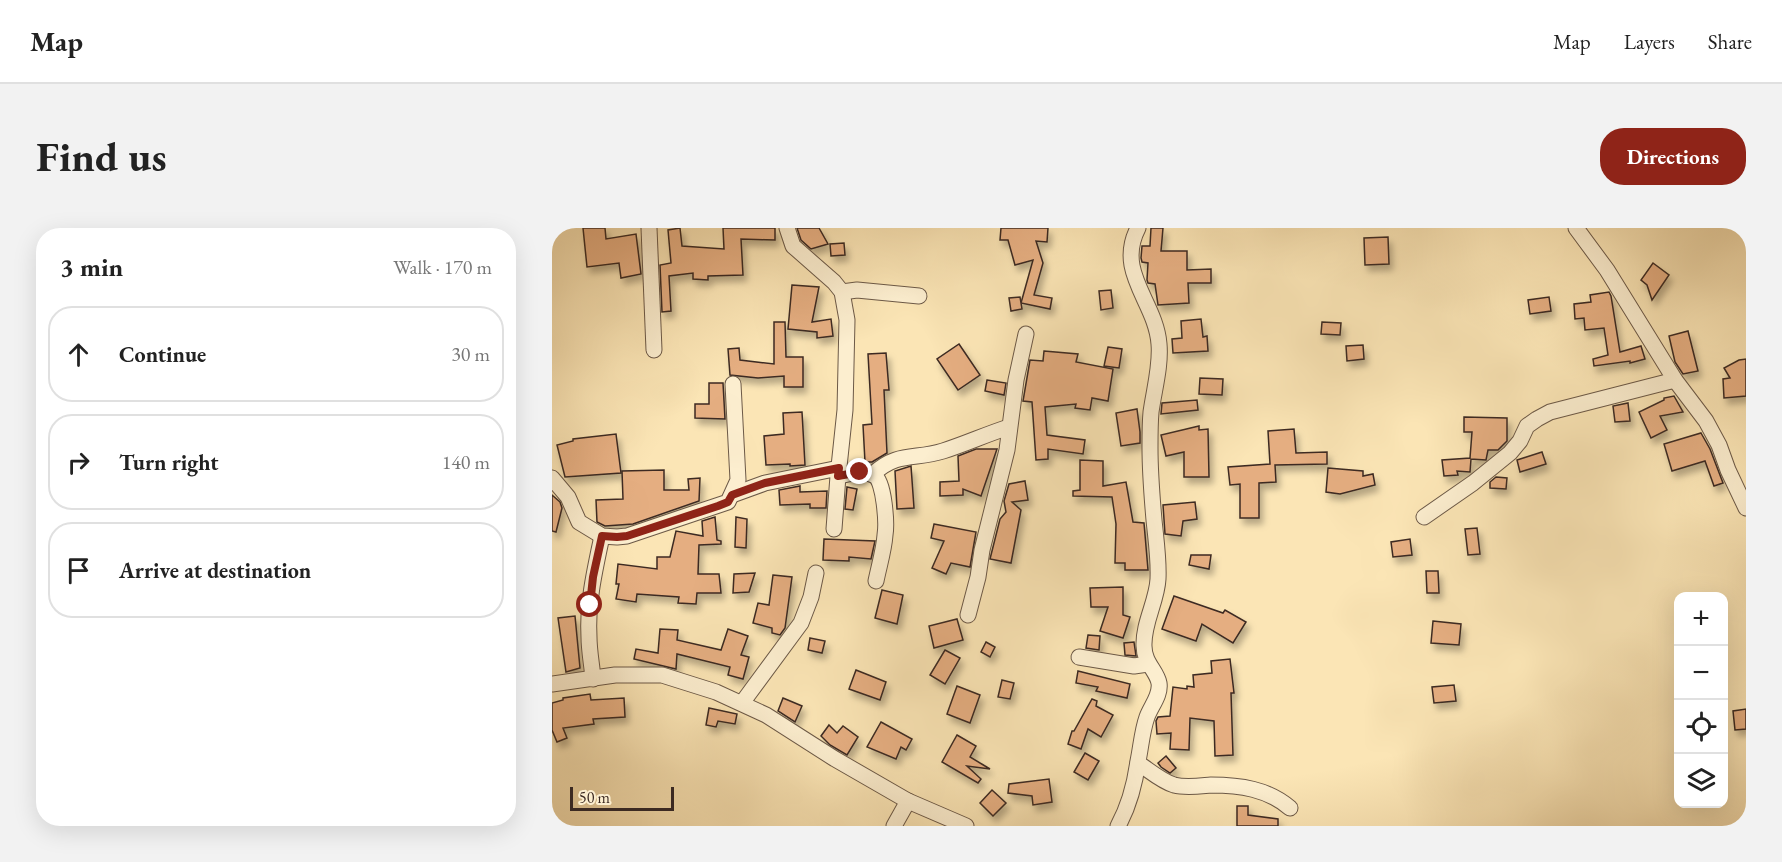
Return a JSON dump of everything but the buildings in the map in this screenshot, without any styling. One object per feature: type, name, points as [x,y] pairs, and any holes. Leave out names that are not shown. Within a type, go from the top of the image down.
[{"type":"street","points":[[649,228],[654,350]]},
{"type":"street","points":[[787,228],[793,246],[834,282],[842,292],[848,320],[845,410],[834,530]]},
{"type":"street","points":[[1118,826],[1126,811],[1145,727],[1158,694],[1159,683],[1148,664],[1143,646],[1150,608],[1158,582],[1150,448],[1151,415],[1159,343],[1152,315],[1137,284],[1131,262],[1133,236],[1138,228]]},
{"type":"street","points":[[1576,228],[1607,270],[1675,380],[1706,421],[1746,508]]},
{"type":"street","points":[[842,292],[857,290],[919,296]]},
{"type":"street","points":[[968,615],[1007,450],[1016,380],[1026,334]]},
{"type":"street","points":[[1424,517],[1473,483],[1509,453],[1520,441],[1527,426],[1537,419],[1550,412],[1675,380]]},
{"type":"street","points":[[552,478],[568,497],[579,522],[602,536],[627,536],[728,502],[738,480],[732,384]]},
{"type":"street","points":[[873,474],[887,463],[897,459],[940,452],[1009,426]]},
{"type":"street","points":[[732,495],[765,483],[838,472],[873,474],[882,485],[886,532],[876,581]]},
{"type":"street","points":[[593,679],[589,636],[590,605],[593,577],[602,536]]},
{"type":"street","points":[[742,703],[801,623],[812,597],[816,573]]},
{"type":"street","points":[[1079,657],[1134,666],[1148,664]]},
{"type":"street","points":[[552,684],[615,675],[662,675],[716,692],[766,715],[908,801],[966,826]]},
{"type":"street","points":[[1138,763],[1172,784],[1186,787],[1236,786],[1253,789],[1278,798],[1290,808]]},
{"type":"street","points":[[894,826],[908,801]]},
{"type":"route","points":[[590,605],[593,577],[602,536],[627,536],[718,506],[728,502],[732,495],[765,483],[796,475],[839,468],[838,476],[860,472]]}]
